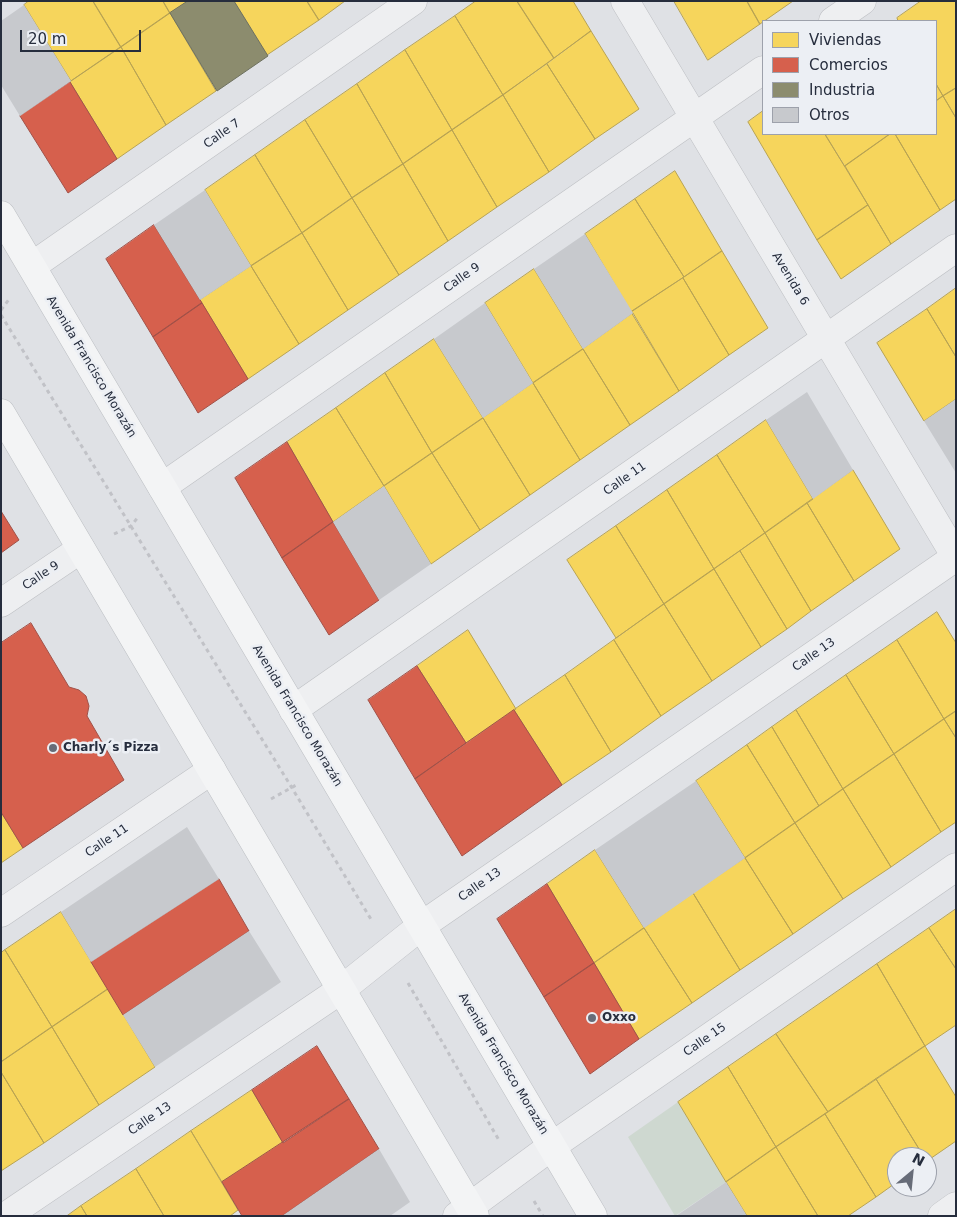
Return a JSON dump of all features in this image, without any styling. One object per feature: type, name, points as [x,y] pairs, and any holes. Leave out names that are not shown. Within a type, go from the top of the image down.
[{"type":"main road","name":"Avenida Francisco Morazán","points":[[1,215],[593,1216]]},
{"type":"main road","points":[[1,413],[342,989],[467,1213]]},
{"type":"street","name":"Calle 7","points":[[32,266],[413,1]]},
{"type":"street","name":"Avenida 6","points":[[624,1],[956,557]]},
{"type":"street","points":[[834,20],[862,1]]},
{"type":"street","name":"Calle 9","points":[[162,487],[762,71]]},
{"type":"street","name":"Calle 11","points":[[293,710],[956,248]]},
{"type":"street","name":"Calle 9","points":[[1,603],[81,549]]},
{"type":"street","name":"Calle 13","points":[[6,1216],[342,989],[421,926],[956,557]]},
{"type":"street","name":"Calle 11","points":[[1,913],[212,770]]},
{"type":"street","name":"Calle 15","points":[[467,1213],[552,1146],[956,867]]},
{"type":"street","points":[[942,1216],[956,1206]]},
{"type":"path","points":[[1,316],[292,788],[390,951],[543,1216]]},
{"type":"path","points":[[81,549],[131,526],[162,487]]},
{"type":"path","points":[[240,817],[292,788],[326,766]]},
{"type":"shaded area","points":[[678,1102],[726,1182],[675,1216],[628,1137]]},
{"type":"building: Viviendas","points":[[29,1],[93,1],[121,47],[71,81],[24,5]]},
{"type":"building: Viviendas","points":[[93,1],[163,1],[170,13],[121,47]]},
{"type":"building: Viviendas","points":[[163,1],[188,1],[170,13]]},
{"type":"building: Viviendas","points":[[234,1],[307,1],[319,20],[267,55]]},
{"type":"building: Viviendas","points":[[307,1],[345,1],[319,20]]},
{"type":"building: Viviendas","points":[[476,1],[517,1],[554,58],[503,95],[455,16]]},
{"type":"building: Viviendas","points":[[517,1],[573,1],[591,31],[554,58]]},
{"type":"building: Viviendas","points":[[674,1],[747,1],[760,24],[708,60]]},
{"type":"building: Viviendas","points":[[747,1],[793,1],[766,20],[762,20],[760,24]]},
{"type":"building: Viviendas","points":[[921,1],[956,1],[956,88],[943,96],[937,86],[937,20],[898,20],[897,18]]},
{"type":"building: Viviendas","points":[[170,13],[216,91],[166,125],[121,47]]},
{"type":"building: Viviendas","points":[[455,16],[503,95],[452,130],[405,50]]},
{"type":"building: Viviendas","points":[[591,31],[639,109],[595,139],[547,64]]},
{"type":"building: Viviendas","points":[[121,47],[166,125],[117,159],[70,82]]},
{"type":"building: Viviendas","points":[[405,50],[452,130],[403,164],[357,84]]},
{"type":"building: Viviendas","points":[[547,64],[595,139],[549,172],[503,95]]},
{"type":"building: Viviendas","points":[[357,84],[403,164],[352,198],[305,120]]},
{"type":"building: Viviendas","points":[[937,86],[943,96],[937,100]]},
{"type":"building: Viviendas","points":[[956,88],[956,118],[943,96]]},
{"type":"building: Viviendas","points":[[503,95],[549,172],[497,207],[452,130]]},
{"type":"building: Viviendas","points":[[943,96],[956,118],[956,199],[940,210],[896,135],[937,135],[937,100]]},
{"type":"building: Viviendas","points":[[762,112],[762,135],[826,135],[868,205],[817,240],[748,122]]},
{"type":"building: Viviendas","points":[[305,120],[352,198],[302,233],[255,155]]},
{"type":"building: Viviendas","points":[[452,130],[497,207],[448,241],[403,164]]},
{"type":"building: Viviendas","points":[[826,135],[889,135],[845,166]]},
{"type":"building: Viviendas","points":[[889,135],[896,135],[940,210],[891,244],[845,166]]},
{"type":"building: Viviendas","points":[[255,155],[302,233],[251,266],[205,190]]},
{"type":"building: Viviendas","points":[[403,164],[448,241],[399,275],[352,198]]},
{"type":"building: Viviendas","points":[[675,171],[722,251],[684,277],[635,199]]},
{"type":"building: Viviendas","points":[[352,198],[399,275],[348,310],[302,233]]},
{"type":"building: Viviendas","points":[[635,199],[684,277],[631,312],[585,234]]},
{"type":"building: Viviendas","points":[[868,205],[891,244],[841,279],[817,240]]},
{"type":"building: Viviendas","points":[[302,233],[348,310],[299,344],[251,266]]},
{"type":"building: Viviendas","points":[[722,251],[768,328],[729,355],[683,278]]},
{"type":"building: Viviendas","points":[[251,266],[299,344],[248,379],[200,300]]},
{"type":"building: Viviendas","points":[[534,269],[583,349],[533,383],[485,303]]},
{"type":"building: Viviendas","points":[[683,278],[729,355],[679,391],[631,312]]},
{"type":"building: Viviendas","points":[[956,288],[956,357],[927,309]]},
{"type":"building: Viviendas","points":[[927,309],[956,357],[956,399],[924,421],[877,343]]},
{"type":"building: Viviendas","points":[[633,313],[679,391],[630,425],[583,349]]},
{"type":"building: Viviendas","points":[[434,339],[483,418],[432,453],[385,373]]},
{"type":"building: Viviendas","points":[[583,349],[630,425],[580,460],[533,383]]},
{"type":"building: Viviendas","points":[[385,373],[432,453],[384,486],[336,408]]},
{"type":"building: Viviendas","points":[[533,383],[580,460],[530,495],[483,418]]},
{"type":"building: Viviendas","points":[[336,408],[384,486],[333,522],[287,442]]},
{"type":"building: Viviendas","points":[[483,418],[530,495],[480,530],[432,453]]},
{"type":"building: Viviendas","points":[[766,420],[813,499],[765,533],[717,455]]},
{"type":"building: Viviendas","points":[[432,453],[480,530],[431,564],[384,486]]},
{"type":"building: Viviendas","points":[[717,455],[765,533],[714,569],[667,490]]},
{"type":"building: Viviendas","points":[[853,470],[900,549],[854,581],[807,503]]},
{"type":"building: Viviendas","points":[[667,490],[714,569],[664,604],[616,526]]},
{"type":"building: Viviendas","points":[[807,503],[854,581],[811,611],[765,533]]},
{"type":"building: Viviendas","points":[[616,526],[664,604],[616,638],[567,560]]},
{"type":"building: Viviendas","points":[[765,533],[811,611],[787,629],[740,551]]},
{"type":"building: Viviendas","points":[[740,551],[787,629],[761,647],[714,569]]},
{"type":"building: Viviendas","points":[[714,569],[761,647],[712,681],[664,604]]},
{"type":"building: Viviendas","points":[[664,604],[712,681],[661,716],[614,640]]},
{"type":"building: Viviendas","points":[[937,612],[956,643],[956,711],[944,719],[897,640]]},
{"type":"building: Viviendas","points":[[468,630],[516,709],[466,743],[417,666]]},
{"type":"building: Viviendas","points":[[614,640],[661,716],[611,752],[565,675]]},
{"type":"building: Viviendas","points":[[897,640],[944,719],[894,754],[846,675]]},
{"type":"building: Viviendas","points":[[565,675],[611,752],[562,785],[514,710]]},
{"type":"building: Viviendas","points":[[846,675],[894,754],[843,789],[796,710]]},
{"type":"building: Viviendas","points":[[796,710],[843,789],[819,806],[772,727]]},
{"type":"building: Viviendas","points":[[956,711],[956,738],[944,719]]},
{"type":"building: Viviendas","points":[[944,719],[956,738],[956,822],[941,832],[894,754]]},
{"type":"building: Viviendas","points":[[772,727],[819,806],[795,823],[747,745]]},
{"type":"building: Viviendas","points":[[747,745],[795,823],[745,858],[696,781]]},
{"type":"building: Viviendas","points":[[894,754],[941,832],[891,867],[843,789]]},
{"type":"building: Viviendas","points":[[843,789],[891,867],[843,899],[795,823]]},
{"type":"building: Viviendas","points":[[1,812],[23,848],[1,863]]},
{"type":"building: Viviendas","points":[[795,823],[843,899],[793,934],[745,858]]},
{"type":"building: Viviendas","points":[[595,850],[644,928],[594,963],[547,884]]},
{"type":"building: Viviendas","points":[[745,858],[793,934],[740,970],[693,893]]},
{"type":"building: Viviendas","points":[[693,893],[740,970],[692,1003],[644,928]]},
{"type":"building: Viviendas","points":[[956,909],[956,969],[929,928]]},
{"type":"building: Viviendas","points":[[61,912],[108,989],[52,1027],[5,950]]},
{"type":"building: Viviendas","points":[[644,928],[692,1003],[639,1039],[594,963]]},
{"type":"building: Viviendas","points":[[929,928],[956,969],[956,1025],[925,1046],[877,964]]},
{"type":"building: Viviendas","points":[[5,950],[52,1027],[1,1062],[1,953]]},
{"type":"building: Viviendas","points":[[877,964],[925,1046],[828,1112],[776,1034]]},
{"type":"building: Viviendas","points":[[108,989],[155,1067],[99,1105],[52,1027]]},
{"type":"building: Viviendas","points":[[52,1027],[99,1105],[44,1143],[1,1072],[1,1062]]},
{"type":"building: Viviendas","points":[[776,1034],[828,1112],[776,1147],[728,1067]]},
{"type":"building: Viviendas","points":[[925,1046],[956,1097],[956,1141],[937,1154],[937,1147],[918,1147],[876,1079]]},
{"type":"building: Viviendas","points":[[728,1067],[776,1147],[726,1182],[678,1102]]},
{"type":"building: Viviendas","points":[[1,1072],[44,1143],[1,1171]]},
{"type":"building: Viviendas","points":[[876,1079],[918,1147],[887,1147],[887,1189],[876,1197],[825,1114]]},
{"type":"building: Viviendas","points":[[252,1090],[283,1143],[222,1182],[191,1131]]},
{"type":"building: Viviendas","points":[[825,1114],[876,1197],[848,1216],[818,1216],[776,1147]]},
{"type":"building: Viviendas","points":[[191,1131],[238,1210],[230,1216],[164,1216],[136,1169]]},
{"type":"building: Viviendas","points":[[776,1147],[818,1216],[747,1216],[726,1182]]},
{"type":"building: Viviendas","points":[[136,1169],[164,1216],[87,1216],[81,1206]]},
{"type":"building: Viviendas","points":[[81,1206],[87,1216],[67,1216]]},
{"type":"building: Comercios","points":[[70,82],[117,159],[68,193],[20,116]]},
{"type":"building: Comercios","points":[[154,225],[202,303],[153,337],[106,259]]},
{"type":"building: Comercios","points":[[202,303],[248,379],[198,413],[153,337]]},
{"type":"building: Comercios","points":[[287,442],[333,522],[282,558],[235,478]]},
{"type":"building: Comercios","points":[[1,511],[19,540],[1,553]]},
{"type":"building: Comercios","points":[[333,522],[379,600],[329,635],[282,558]]},
{"type":"building: Comercios","name":"Charly´s Pizza","points":[[31,623],[69,687],[79,690],[86,696],[89,706],[87,716],[124,780],[23,848],[1,812],[1,643]]},
{"type":"building: Comercios","points":[[417,666],[466,743],[415,779],[368,700]]},
{"type":"building: Comercios","points":[[514,710],[562,785],[462,856],[415,779]]},
{"type":"building: Comercios","points":[[219,879],[249,931],[123,1015],[91,962]]},
{"type":"building: Comercios","points":[[547,884],[594,963],[544,997],[497,919]]},
{"type":"building: Comercios","points":[[594,963],[639,1039],[590,1074],[544,997]]},
{"type":"building: Comercios","points":[[317,1046],[349,1099],[283,1143],[252,1090]]},
{"type":"building: Comercios","points":[[349,1099],[379,1149],[282,1216],[242,1216],[222,1182]]},
{"type":"building: Industria","points":[[188,1],[234,1],[268,56],[217,91],[170,13]]},
{"type":"building: Otros","points":[[24,5],[71,81],[20,116],[1,85],[1,21]]},
{"type":"building: Otros","points":[[205,190],[251,266],[200,300],[154,225]]},
{"type":"building: Otros","points":[[585,234],[633,313],[583,349],[534,269]]},
{"type":"building: Otros","points":[[485,303],[533,383],[483,418],[434,339]]},
{"type":"building: Otros","points":[[807,392],[853,470],[813,499],[766,420]]},
{"type":"building: Otros","points":[[956,399],[956,473],[924,421]]},
{"type":"building: Otros","points":[[384,486],[431,564],[379,600],[333,522]]},
{"type":"building: Otros","points":[[696,781],[745,858],[644,928],[595,850]]},
{"type":"building: Otros","points":[[187,827],[219,879],[91,962],[61,912]]},
{"type":"building: Otros","points":[[249,931],[281,982],[155,1067],[123,1015]]},
{"type":"building: Otros","points":[[379,1149],[410,1202],[390,1216],[282,1216]]},
{"type":"building: Otros","points":[[726,1182],[747,1216],[676,1216]]},
{"type":"place","name":"Charly´s Pizza","points":[[53,748]]},
{"type":"place","name":"Oxxo","points":[[592,1018]]}]
